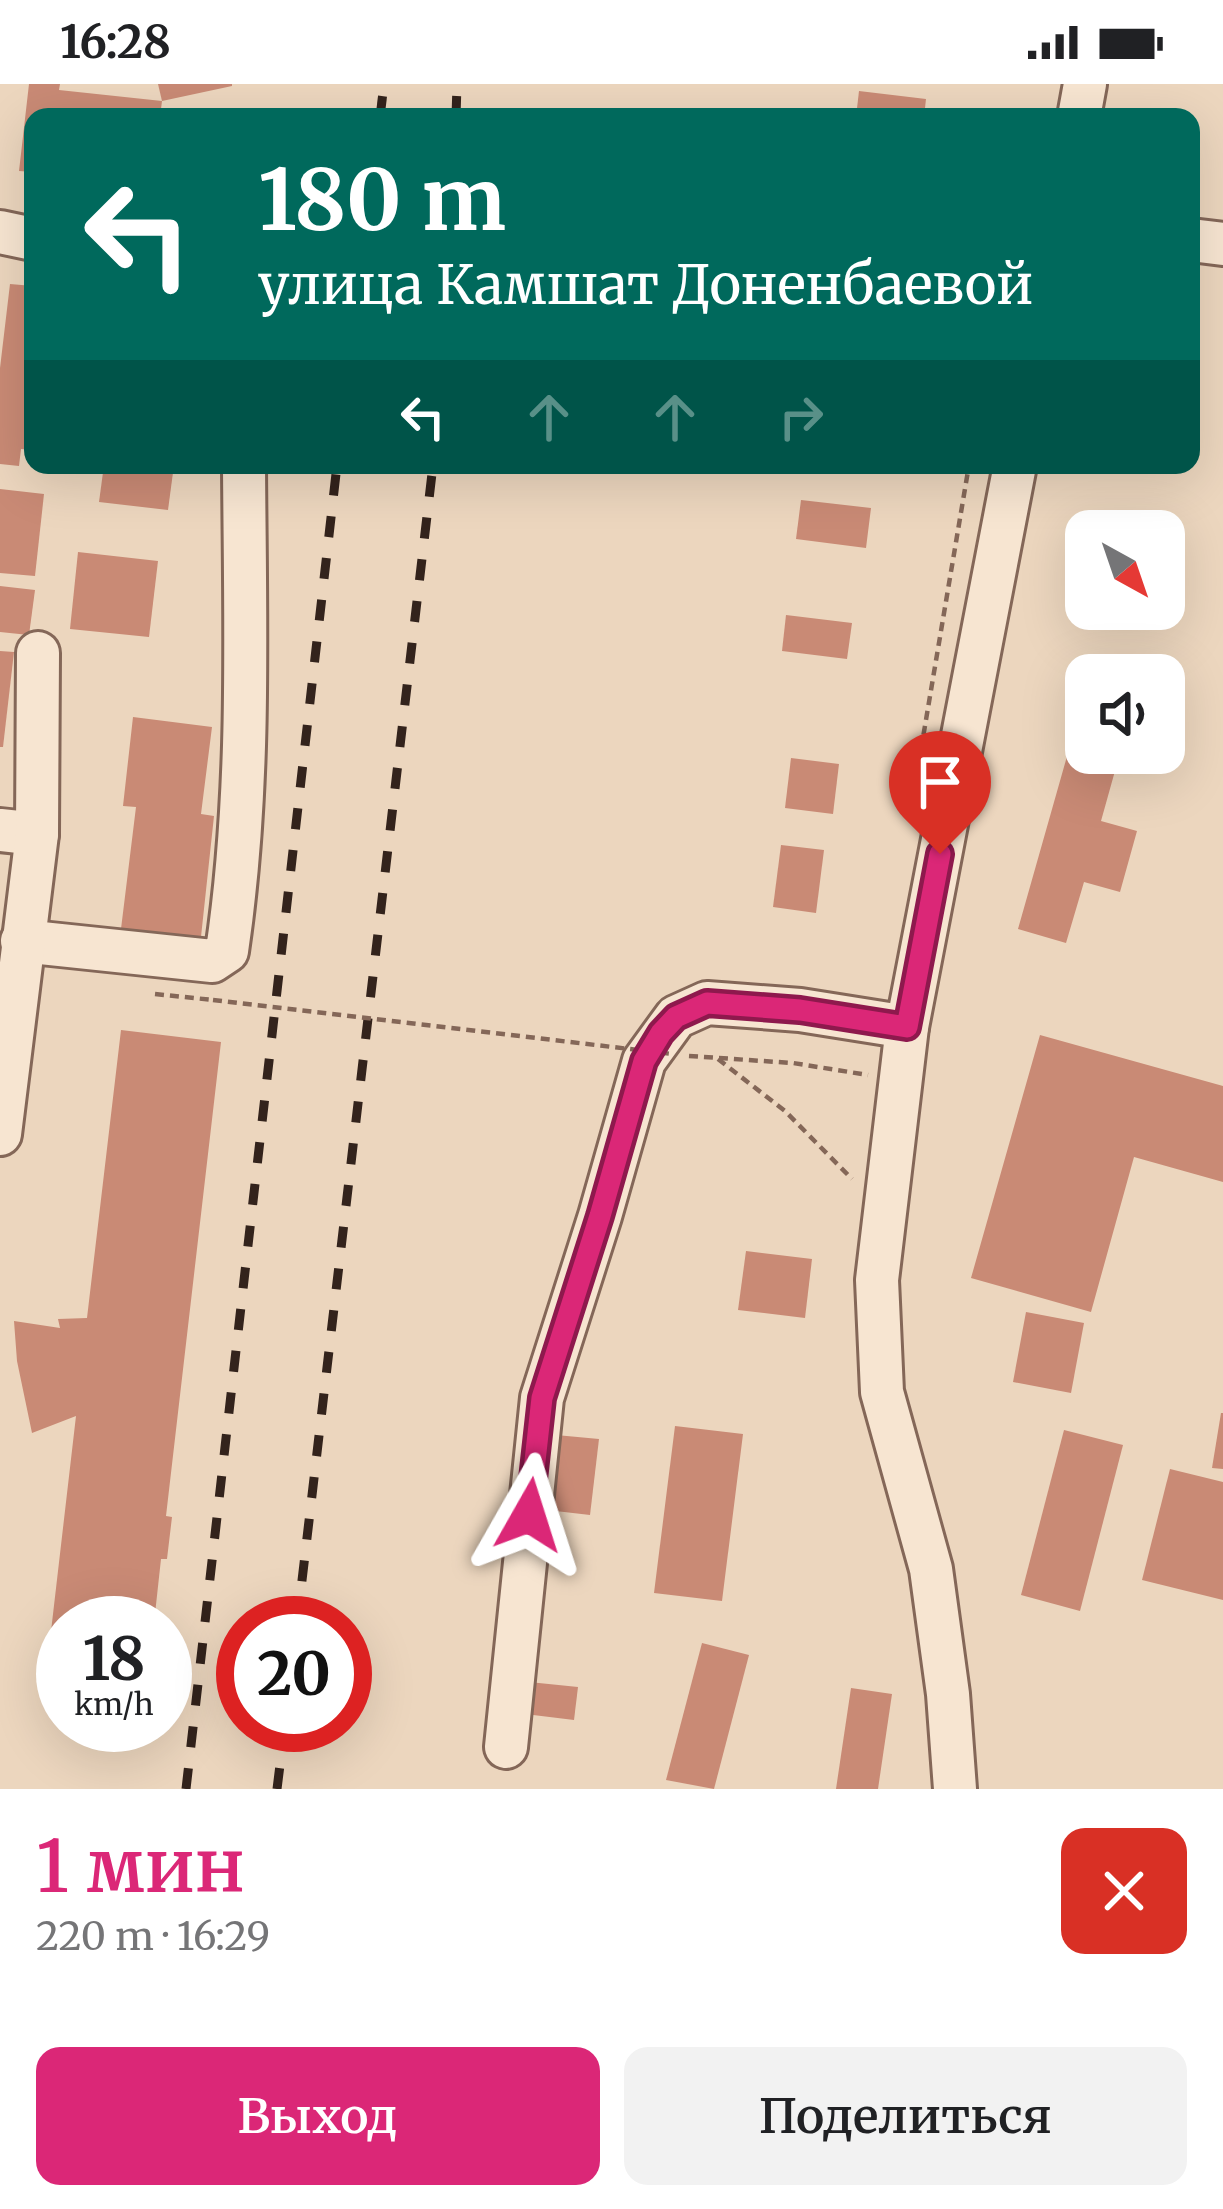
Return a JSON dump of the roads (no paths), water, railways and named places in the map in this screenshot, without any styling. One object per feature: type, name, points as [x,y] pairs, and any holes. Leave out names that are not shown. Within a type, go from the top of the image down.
[{"type":"street","points":[[22,941],[212,961],[226,951],[237,880],[246,740],[244,474]]},
{"type":"street","points":[[955,1789],[931,1569],[882,1392],[877,1280],[907,1027],[1013,474]]},
{"type":"street","points":[[0,1134],[4,1058],[22,941],[19,832],[38,653]]},
{"type":"street","points":[[506,1747],[542,1398],[644,1061],[676,1017],[707,1003],[800,1010],[907,1027]]},
{"type":"railway","points":[[381,108],[384,84]]},
{"type":"railway","points":[[456,108],[457,84]]},
{"type":"railway","points":[[186,1789],[336,474]]},
{"type":"railway","points":[[300,1596],[432,474]]},
{"type":"railway","points":[[277,1789],[282,1752]]}]
